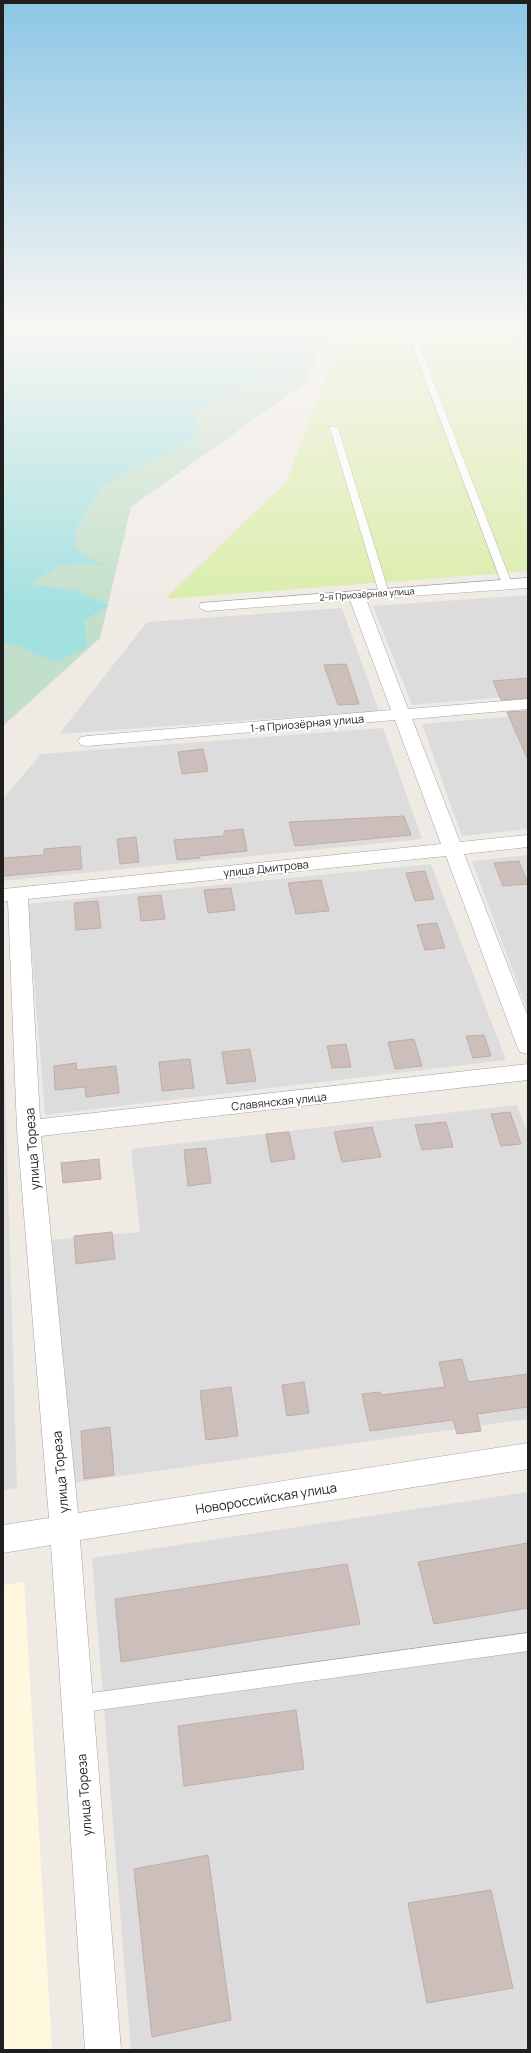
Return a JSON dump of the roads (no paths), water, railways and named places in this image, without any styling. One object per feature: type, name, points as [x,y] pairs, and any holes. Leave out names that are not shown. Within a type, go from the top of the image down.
[{"type":"street","name":"2-я Приозёрная улица","points":[[207,606],[528,583]]},
{"type":"street","points":[[356,595],[528,1046]]},
{"type":"street","name":"1-я Приозёрная улица","points":[[86,741],[528,704]]},
{"type":"street","name":"улица Дмитрова","points":[[11,895],[528,841]]},
{"type":"street","name":"улица Тореза","points":[[11,895],[29,1129],[65,1530],[103,2050]]},
{"type":"street","name":"Славянская улица","points":[[29,1129],[528,1072]]},
{"type":"street","name":"Новороссийская улица","points":[[3,1539],[528,1456]]},
{"type":"lane","points":[[445,422],[507,584]]},
{"type":"lane","points":[[334,428],[384,593]]},
{"type":"lane","points":[[77,1704],[528,1642]]},
{"type":"water","points":[[3,422],[196,422],[200,437],[105,484],[95,496],[75,531],[76,549],[104,566],[84,564],[59,566],[28,584],[74,590],[109,605],[84,620],[87,648],[54,662],[11,643],[3,644]]}]
